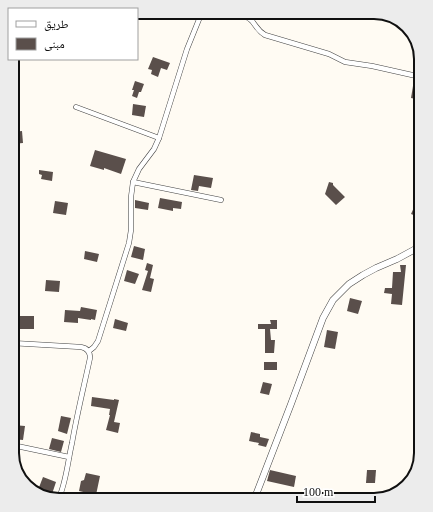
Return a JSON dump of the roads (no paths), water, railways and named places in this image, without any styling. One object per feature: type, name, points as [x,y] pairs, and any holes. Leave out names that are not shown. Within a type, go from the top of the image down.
[{"type":"street","points":[[89,351],[98,341],[127,250],[131,230],[131,197],[133,182],[139,169],[154,149],[159,138],[187,49],[199,19]]},
{"type":"street","points":[[249,19],[259,31],[265,35],[329,54],[345,62],[372,66],[414,75]]},
{"type":"street","points":[[76,108],[159,138]]},
{"type":"street","points":[[133,182],[221,200]]},
{"type":"street","points":[[256,493],[323,318],[333,300],[349,284],[363,275],[414,250]]},
{"type":"street","points":[[19,343],[81,347],[86,348],[89,351],[90,358],[60,493]]},
{"type":"street","points":[[19,446],[69,457]]}]
